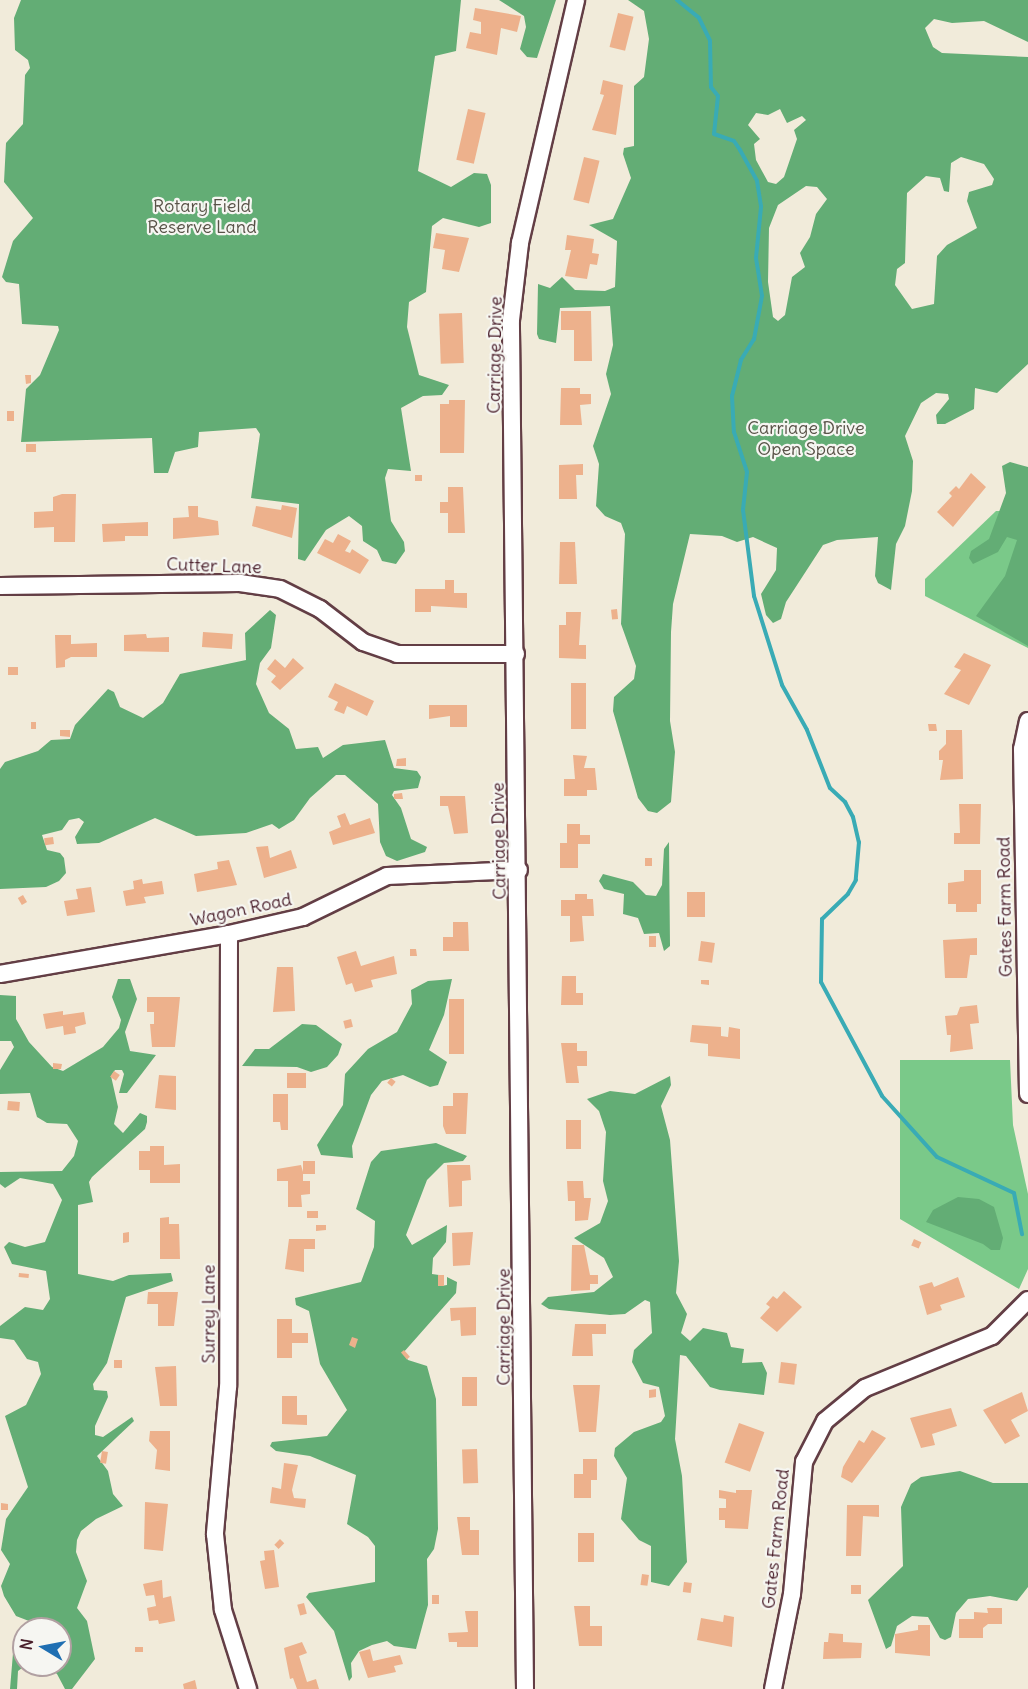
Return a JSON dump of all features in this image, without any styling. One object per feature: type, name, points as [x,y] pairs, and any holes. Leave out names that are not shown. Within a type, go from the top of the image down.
[{"type":"street","name":"Carriage Drive","points":[[525,1689],[512,320],[520,243],[576,0]]},
{"type":"street","name":"Cutter Lane","points":[[0,586],[240,583],[280,589],[320,609],[363,642],[397,654],[516,654]]},
{"type":"street","name":"Gates Farm Road","points":[[1028,721],[1022,749],[1028,1094]]},
{"type":"street","name":"Wagon Road","points":[[0,974],[229,934],[303,917],[387,876],[519,870]]},
{"type":"street","name":"Surrey Lane","points":[[229,934],[228,1388],[215,1534],[223,1610],[248,1689]]},
{"type":"street","name":"Gates Farm Road","points":[[773,1689],[792,1594],[804,1462],[825,1420],[865,1388],[992,1336],[1028,1300]]},
{"type":"green space","name":"Rotary Field Reserve Land","points":[[21,0],[461,0],[456,51],[435,56],[418,171],[451,187],[474,173],[487,174],[491,185],[491,223],[479,227],[443,218],[432,226],[426,292],[409,302],[407,327],[419,375],[449,385],[442,395],[423,396],[401,408],[411,471],[388,469],[385,478],[391,521],[404,542],[405,551],[396,564],[382,561],[377,550],[363,541],[362,526],[349,516],[326,530],[305,561],[298,559],[299,504],[251,498],[260,434],[256,428],[199,432],[198,447],[175,452],[168,473],[154,473],[152,438],[21,442],[26,389],[40,375],[59,330],[58,326],[22,324],[19,284],[6,282],[2,277],[13,241],[33,218],[4,182],[6,143],[23,124],[25,75],[30,68],[28,60],[15,50],[14,18]]},
{"type":"green space","points":[[499,0],[556,0],[537,58],[527,57],[520,49],[526,27],[524,16]]},
{"type":"green space","name":"Carriage Drive Open Space","points":[[628,0],[1028,0],[1028,42],[984,21],[952,23],[934,19],[925,28],[933,47],[942,53],[1028,57],[1028,364],[997,393],[975,388],[974,409],[945,424],[937,424],[936,415],[949,399],[948,394],[936,393],[921,403],[905,436],[913,461],[912,491],[905,526],[896,544],[891,590],[878,583],[875,576],[878,537],[837,540],[823,545],[786,602],[781,619],[773,623],[766,615],[761,594],[776,570],[777,548],[753,537],[737,542],[722,536],[690,534],[673,604],[671,632],[670,721],[675,752],[671,802],[657,813],[648,811],[638,798],[613,711],[614,697],[634,679],[636,666],[621,624],[625,534],[621,523],[605,516],[596,506],[599,464],[593,446],[611,394],[606,374],[613,345],[610,306],[560,308],[556,343],[539,339],[537,334],[538,284],[550,288],[562,277],[575,290],[605,291],[615,287],[617,241],[589,225],[613,219],[631,178],[623,154],[624,148],[634,146],[634,86],[644,77],[649,39],[644,11]],"holes":[[[780,109],[787,123],[802,116],[806,120],[794,130],[797,139],[784,177],[776,184],[768,182],[756,160],[754,144],[760,139],[748,125],[756,113],[768,115]],[[961,157],[984,164],[994,179],[992,185],[969,192],[967,201],[977,228],[947,245],[937,256],[934,304],[912,309],[895,285],[897,269],[905,263],[907,193],[926,176],[940,178],[944,191],[949,192],[951,163]],[[806,186],[817,187],[827,199],[816,214],[810,237],[800,253],[805,267],[792,277],[785,315],[778,321],[773,317],[768,282],[769,228],[778,205]]]},
{"type":"green space","points":[[1010,462],[1028,467],[1028,646],[976,616],[1005,576],[1017,540],[1007,537],[998,552],[973,564],[969,558],[971,551],[989,539],[1006,493],[1002,466]]},
{"type":"green space","points":[[996,511],[1028,511],[1028,648],[925,596],[925,579]]},
{"type":"green space","points":[[270,610],[276,615],[271,648],[260,663],[256,684],[269,713],[289,729],[296,749],[318,747],[323,758],[343,745],[385,740],[394,768],[417,771],[421,777],[418,788],[394,791],[392,795],[401,808],[411,839],[427,847],[425,852],[397,861],[386,856],[380,842],[378,804],[345,775],[336,775],[310,798],[294,820],[279,829],[272,824],[246,833],[196,836],[155,818],[99,843],[77,844],[75,837],[84,822],[79,818],[69,820],[62,830],[42,835],[47,850],[60,853],[64,858],[66,873],[59,881],[46,887],[0,889],[0,769],[5,762],[38,751],[51,740],[70,739],[75,725],[108,689],[114,692],[120,707],[143,718],[163,703],[180,674],[246,660],[245,633]]},
{"type":"green space","points":[[669,842],[670,946],[664,951],[659,933],[644,934],[638,918],[623,914],[624,894],[604,889],[599,881],[603,874],[633,882],[646,895],[656,896],[662,885],[664,849]]},
{"type":"green space","points":[[118,979],[130,979],[137,999],[125,1032],[130,1051],[156,1055],[127,1093],[119,1093],[124,1074],[122,1070],[115,1070],[111,1076],[118,1107],[114,1124],[123,1133],[140,1113],[147,1116],[147,1122],[145,1129],[92,1177],[89,1182],[93,1202],[78,1205],[78,1274],[113,1281],[129,1275],[171,1273],[173,1281],[126,1297],[107,1363],[93,1384],[94,1390],[107,1391],[108,1397],[95,1426],[95,1435],[103,1437],[132,1417],[134,1421],[97,1456],[108,1471],[113,1494],[123,1506],[96,1519],[81,1531],[77,1540],[76,1552],[87,1581],[77,1608],[87,1621],[95,1659],[72,1689],[65,1689],[59,1677],[72,1677],[72,1617],[16,1616],[1,1586],[10,1564],[1,1550],[6,1519],[28,1487],[5,1416],[26,1405],[41,1374],[38,1362],[27,1359],[14,1340],[0,1338],[0,1326],[25,1307],[43,1310],[50,1299],[46,1271],[12,1264],[4,1247],[9,1242],[25,1247],[45,1242],[62,1200],[53,1184],[20,1178],[5,1188],[0,1184],[0,1172],[62,1171],[74,1156],[78,1141],[67,1124],[47,1123],[37,1117],[30,1093],[0,1094],[0,1070],[14,1047],[11,1041],[0,1041],[0,995],[16,996],[16,1019],[29,1042],[52,1067],[63,1071],[103,1047],[119,1028],[121,1020],[112,997]]},
{"type":"green space","points":[[452,979],[444,1015],[429,1050],[447,1062],[438,1085],[430,1087],[403,1075],[382,1081],[371,1095],[352,1146],[353,1158],[321,1155],[317,1145],[343,1105],[345,1074],[368,1049],[397,1032],[412,1004],[411,990],[428,981]]},
{"type":"green space","points":[[302,1024],[316,1025],[342,1044],[338,1055],[327,1067],[311,1072],[297,1067],[242,1066],[255,1049],[269,1049]]},
{"type":"green space","points":[[900,1060],[1010,1060],[1013,1125],[1028,1194],[1028,1269],[1019,1289],[900,1219]]},
{"type":"green space","points":[[670,1076],[671,1085],[661,1106],[670,1140],[679,1261],[676,1293],[687,1314],[681,1333],[690,1341],[703,1328],[727,1333],[731,1347],[744,1349],[742,1363],[762,1362],[767,1373],[764,1395],[720,1390],[710,1387],[686,1356],[680,1355],[675,1439],[682,1476],[687,1562],[669,1586],[651,1582],[651,1546],[639,1540],[621,1519],[627,1478],[614,1456],[615,1448],[634,1432],[661,1422],[665,1416],[659,1387],[643,1383],[632,1362],[634,1350],[652,1333],[650,1302],[645,1300],[625,1314],[610,1315],[549,1309],[541,1304],[548,1297],[594,1292],[613,1277],[604,1258],[574,1238],[600,1223],[608,1201],[603,1181],[606,1132],[599,1111],[587,1099],[610,1091],[635,1094]]},
{"type":"green space","points":[[436,1143],[467,1156],[463,1161],[444,1163],[427,1180],[406,1235],[412,1245],[447,1225],[446,1242],[433,1258],[432,1274],[439,1275],[441,1286],[447,1285],[447,1277],[457,1282],[456,1293],[403,1353],[408,1360],[427,1366],[436,1399],[438,1529],[434,1549],[427,1559],[428,1605],[416,1649],[394,1646],[387,1641],[359,1651],[351,1663],[352,1677],[349,1681],[334,1631],[306,1597],[309,1593],[375,1582],[375,1546],[368,1537],[347,1524],[356,1475],[310,1456],[276,1451],[270,1446],[272,1442],[327,1436],[347,1410],[320,1364],[309,1311],[296,1305],[295,1298],[361,1282],[374,1247],[375,1221],[356,1209],[371,1162],[381,1151]]},
{"type":"green space","points":[[958,1197],[979,1199],[994,1207],[1003,1238],[1000,1250],[991,1250],[983,1244],[926,1222],[933,1210]]},
{"type":"green space","points":[[960,1471],[993,1483],[1028,1483],[1028,1587],[1017,1601],[990,1596],[968,1599],[956,1613],[951,1637],[945,1640],[940,1638],[928,1617],[912,1616],[897,1626],[891,1646],[886,1649],[868,1600],[903,1566],[901,1507],[911,1484],[921,1477]]},
{"type":"green space","points":[[12,1665],[12,1677],[18,1677],[17,1689],[10,1689]]},
{"type":"building","points":[[475,8],[521,16],[517,32],[501,28],[497,55],[466,48],[470,32],[481,34],[481,22],[473,20]]},
{"type":"building","points":[[618,13],[634,17],[625,51],[610,47]]},
{"type":"building","points":[[603,80],[623,85],[616,135],[592,130],[604,95],[600,94]]},
{"type":"building","points":[[468,109],[486,113],[474,164],[456,160]]},
{"type":"building","points":[[584,157],[600,161],[589,204],[573,200]]},
{"type":"building","points":[[436,233],[469,238],[459,272],[442,269],[445,250],[433,248]]},
{"type":"building","points":[[567,235],[594,239],[592,253],[599,254],[597,265],[590,264],[587,279],[565,276],[571,250],[565,250]]},
{"type":"building","points":[[561,311],[591,311],[592,361],[574,361],[574,330],[561,330]]},
{"type":"building","points":[[462,313],[464,363],[441,364],[439,314]]},
{"type":"building","points":[[25,375],[31,375],[31,383],[26,384]]},
{"type":"building","points":[[561,388],[580,388],[580,394],[591,394],[591,404],[580,405],[582,425],[560,425]]},
{"type":"building","points":[[449,400],[465,400],[464,453],[440,453],[440,404],[449,404]]},
{"type":"building","points":[[7,411],[14,411],[14,421],[7,421]]},
{"type":"building","points":[[26,444],[36,444],[36,452],[26,452]]},
{"type":"building","points":[[583,464],[583,475],[576,475],[577,499],[559,499],[559,465]]},
{"type":"building","points":[[971,473],[986,487],[953,527],[937,512],[952,496],[949,493],[956,486],[959,489]]},
{"type":"building","points":[[415,475],[422,475],[422,481],[415,481]]},
{"type":"building","points":[[448,487],[463,487],[465,533],[448,533],[448,513],[440,513],[440,502],[448,502]]},
{"type":"building","points":[[62,494],[76,494],[75,542],[54,542],[54,527],[34,528],[34,512],[53,511],[53,497]]},
{"type":"building","points":[[282,505],[297,508],[292,538],[252,526],[256,506],[281,510]]},
{"type":"building","points":[[188,506],[198,506],[198,517],[218,521],[219,535],[173,539],[173,518],[189,517]]},
{"type":"building","points":[[148,522],[148,536],[125,536],[125,541],[103,542],[102,524]]},
{"type":"building","points":[[338,534],[351,541],[345,551],[350,553],[352,549],[369,560],[360,574],[317,553],[325,539],[333,543]]},
{"type":"building","points":[[560,542],[575,542],[577,584],[559,584]]},
{"type":"building","points":[[445,580],[454,580],[454,593],[467,593],[467,608],[431,606],[431,612],[415,612],[415,589],[445,589]]},
{"type":"building","points":[[617,609],[618,619],[612,620],[611,610]]},
{"type":"building","points":[[566,612],[581,612],[579,645],[586,645],[586,659],[559,658],[559,625],[566,625]]},
{"type":"building","points":[[203,632],[233,634],[232,649],[202,647]]},
{"type":"building","points":[[146,634],[147,638],[169,637],[169,652],[124,651],[124,635]]},
{"type":"building","points":[[55,635],[71,635],[71,644],[97,643],[97,657],[71,657],[65,660],[65,667],[56,668]]},
{"type":"building","points":[[964,653],[991,665],[969,705],[944,694],[961,670],[954,667]]},
{"type":"building","points":[[293,658],[304,668],[280,690],[271,682],[276,676],[267,669],[275,659],[285,668]]},
{"type":"building","points":[[8,667],[18,667],[18,675],[8,675]]},
{"type":"building","points":[[335,683],[374,701],[367,716],[347,706],[344,714],[334,710],[338,702],[328,697]]},
{"type":"building","points":[[571,683],[586,683],[586,729],[571,729]]},
{"type":"building","points":[[429,705],[467,705],[467,727],[450,727],[450,716],[429,719]]},
{"type":"building","points":[[31,722],[36,722],[36,729],[31,729]]},
{"type":"building","points":[[928,724],[936,724],[937,731],[929,731]]},
{"type":"building","points":[[60,730],[70,730],[70,737],[60,736]]},
{"type":"building","points":[[946,730],[962,730],[963,779],[940,780],[943,760],[939,760],[939,751],[946,744]]},
{"type":"building","points":[[573,755],[587,756],[584,768],[595,768],[597,790],[587,790],[587,796],[564,796],[564,779],[575,779]]},
{"type":"building","points":[[406,758],[406,766],[396,766],[397,759]]},
{"type":"building","points":[[402,793],[403,799],[394,799],[394,794]]},
{"type":"building","points":[[440,796],[465,796],[468,833],[454,834],[448,806],[440,806]]},
{"type":"building","points":[[959,804],[981,804],[980,844],[954,844],[954,833],[960,833]]},
{"type":"building","points":[[345,813],[350,825],[370,818],[375,833],[333,845],[329,832],[341,827],[337,816]]},
{"type":"building","points":[[567,824],[580,824],[580,835],[590,835],[590,844],[578,844],[578,868],[560,868],[560,843],[567,843]]},
{"type":"building","points":[[53,837],[54,844],[45,845],[44,838]]},
{"type":"building","points":[[268,846],[270,858],[291,850],[297,868],[264,878],[256,847]]},
{"type":"building","points":[[645,858],[652,858],[652,866],[645,866]]},
{"type":"building","points":[[229,860],[237,885],[197,892],[194,874],[218,869],[217,862]]},
{"type":"building","points":[[964,870],[981,870],[981,904],[977,904],[977,912],[956,912],[956,904],[948,904],[948,883],[964,881]]},
{"type":"building","points":[[142,879],[143,884],[162,881],[164,894],[144,897],[146,903],[126,906],[123,891],[134,889],[133,881]]},
{"type":"building","points":[[91,887],[95,912],[67,916],[64,901],[78,899],[76,889]]},
{"type":"building","points":[[687,892],[705,892],[705,917],[687,917]]},
{"type":"building","points":[[575,894],[587,894],[587,899],[593,899],[594,916],[582,916],[584,941],[570,942],[570,916],[561,916],[561,900],[575,900]]},
{"type":"building","points":[[23,895],[27,902],[22,905],[18,898]]},
{"type":"building","points":[[453,922],[468,922],[469,951],[443,951],[443,937],[453,937]]},
{"type":"building","points":[[649,936],[656,936],[656,947],[649,947]]},
{"type":"building","points":[[977,938],[977,955],[970,955],[967,978],[945,978],[943,940]]},
{"type":"building","points":[[701,941],[715,943],[712,963],[698,961]]},
{"type":"building","points":[[410,949],[416,949],[417,956],[410,956]]},
{"type":"building","points":[[356,951],[361,966],[394,956],[397,974],[371,980],[373,987],[355,992],[352,983],[346,985],[337,957]]},
{"type":"building","points":[[277,967],[293,967],[295,1011],[273,1012]]},
{"type":"building","points":[[562,976],[576,976],[576,993],[583,993],[583,1005],[561,1005]]},
{"type":"building","points":[[701,980],[709,980],[709,985],[701,984]]},
{"type":"building","points":[[147,997],[180,997],[175,1047],[152,1047],[150,1024],[154,1024],[154,1012],[147,1012]]},
{"type":"building","points":[[449,999],[464,999],[464,1054],[449,1054]]},
{"type":"building","points":[[977,1005],[979,1023],[970,1024],[973,1049],[950,1052],[951,1035],[947,1035],[945,1016],[957,1015],[960,1007]]},
{"type":"building","points":[[63,1011],[63,1015],[84,1012],[86,1024],[75,1027],[76,1033],[64,1035],[63,1026],[46,1029],[43,1014]]},
{"type":"building","points":[[351,1019],[353,1027],[345,1029],[343,1021]]},
{"type":"building","points":[[692,1025],[721,1027],[721,1036],[728,1037],[729,1027],[740,1029],[740,1059],[708,1056],[708,1044],[690,1042]]},
{"type":"building","points":[[561,1043],[577,1043],[577,1051],[587,1051],[587,1066],[577,1066],[579,1083],[566,1083]]},
{"type":"building","points":[[53,1063],[62,1064],[61,1069],[53,1069]]},
{"type":"building","points":[[114,1071],[120,1075],[116,1081],[110,1077]]},
{"type":"building","points":[[287,1073],[306,1073],[306,1088],[287,1088]]},
{"type":"building","points":[[159,1075],[176,1076],[176,1110],[155,1108]]},
{"type":"building","points":[[391,1078],[396,1082],[392,1086],[387,1083]]},
{"type":"building","points":[[453,1093],[468,1093],[466,1134],[446,1134],[443,1126],[443,1106],[453,1106]]},
{"type":"building","points":[[273,1094],[288,1094],[288,1130],[281,1130],[280,1122],[273,1122]]},
{"type":"building","points":[[8,1101],[20,1102],[19,1111],[7,1110]]},
{"type":"building","points":[[566,1120],[581,1120],[581,1149],[566,1149]]},
{"type":"building","points":[[150,1146],[164,1146],[164,1165],[180,1164],[180,1183],[150,1183],[150,1170],[139,1170],[139,1151],[150,1151]]},
{"type":"building","points":[[303,1161],[315,1161],[315,1174],[303,1174],[303,1181],[310,1181],[310,1194],[301,1195],[302,1207],[288,1207],[288,1181],[277,1181],[277,1169],[301,1165],[303,1172]]},
{"type":"building","points":[[447,1165],[470,1165],[471,1180],[462,1181],[462,1206],[449,1207]]},
{"type":"building","points":[[567,1181],[583,1181],[584,1198],[591,1198],[588,1220],[575,1221],[575,1201],[568,1201]]},
{"type":"building","points":[[307,1211],[318,1211],[318,1218],[307,1218]]},
{"type":"building","points":[[169,1217],[169,1224],[179,1224],[180,1259],[160,1259],[160,1218]]},
{"type":"building","points":[[316,1225],[326,1225],[326,1230],[316,1231]]},
{"type":"building","points":[[129,1232],[129,1242],[123,1243],[123,1233]]},
{"type":"building","points":[[473,1232],[470,1265],[453,1266],[452,1233]]},
{"type":"building","points":[[289,1239],[315,1239],[315,1249],[304,1249],[304,1272],[285,1269]]},
{"type":"building","points":[[914,1239],[921,1242],[919,1249],[911,1245]]},
{"type":"building","points":[[572,1245],[584,1245],[590,1275],[598,1275],[598,1284],[590,1284],[590,1290],[571,1291]]},
{"type":"building","points":[[19,1273],[29,1274],[29,1278],[19,1277]]},
{"type":"building","points":[[438,1275],[444,1275],[444,1286],[438,1286]]},
{"type":"building","points":[[958,1277],[965,1297],[940,1305],[942,1310],[927,1315],[919,1286],[932,1282],[934,1287]]},
{"type":"building","points":[[784,1291],[802,1307],[777,1332],[760,1318],[770,1307],[766,1304],[773,1296],[777,1299]]},
{"type":"building","points":[[148,1292],[178,1292],[174,1326],[158,1326],[158,1304],[147,1304]]},
{"type":"building","points":[[476,1307],[476,1335],[461,1336],[460,1320],[451,1321],[450,1308]]},
{"type":"building","points":[[277,1319],[292,1319],[292,1333],[308,1333],[308,1343],[292,1343],[292,1358],[277,1358]]},
{"type":"building","points":[[575,1324],[606,1324],[606,1334],[592,1334],[593,1356],[572,1356]]},
{"type":"building","points":[[352,1337],[358,1339],[355,1348],[349,1345]]},
{"type":"building","points":[[404,1350],[410,1357],[407,1359],[401,1353]]},
{"type":"building","points":[[114,1360],[122,1360],[122,1368],[114,1368]]},
{"type":"building","points":[[781,1362],[797,1364],[794,1385],[778,1383]]},
{"type":"building","points":[[176,1366],[177,1406],[160,1406],[155,1367]]},
{"type":"building","points":[[462,1377],[477,1377],[477,1406],[462,1406]]},
{"type":"building","points":[[573,1385],[600,1385],[596,1432],[579,1432]]},
{"type":"building","points":[[656,1389],[656,1397],[649,1398],[649,1390]]},
{"type":"building","points":[[1022,1392],[1028,1411],[1011,1420],[1020,1436],[1005,1444],[983,1410]]},
{"type":"building","points":[[282,1396],[297,1396],[297,1415],[307,1415],[307,1425],[282,1424]]},
{"type":"building","points":[[951,1408],[957,1426],[932,1434],[935,1445],[921,1448],[910,1418]]},
{"type":"building","points":[[739,1423],[764,1432],[750,1472],[725,1462]]},
{"type":"building","points":[[872,1430],[886,1438],[852,1483],[841,1477],[843,1467],[859,1440],[864,1443]]},
{"type":"building","points":[[150,1431],[170,1431],[170,1471],[155,1469],[157,1450],[149,1441]]},
{"type":"building","points":[[477,1449],[478,1483],[463,1484],[462,1450]]},
{"type":"building","points":[[102,1451],[108,1452],[106,1464],[100,1463]]},
{"type":"building","points":[[583,1459],[597,1459],[597,1480],[591,1480],[591,1498],[574,1498],[574,1474],[583,1474]]},
{"type":"building","points":[[284,1463],[298,1465],[292,1490],[294,1498],[306,1499],[305,1508],[270,1503],[272,1487],[281,1489]]},
{"type":"building","points":[[719,1490],[736,1493],[736,1490],[752,1490],[748,1529],[725,1528],[725,1520],[719,1520],[719,1508],[726,1508],[726,1499],[719,1498]]},
{"type":"building","points":[[145,1502],[168,1504],[163,1551],[144,1549]]},
{"type":"building","points":[[1,1503],[8,1504],[8,1510],[1,1510]]},
{"type":"building","points":[[847,1505],[879,1505],[879,1517],[863,1516],[861,1556],[846,1556]]},
{"type":"building","points":[[457,1517],[470,1517],[470,1530],[479,1530],[479,1555],[462,1555]]},
{"type":"building","points":[[578,1533],[594,1533],[594,1562],[578,1562]]},
{"type":"building","points":[[280,1539],[284,1543],[279,1549],[274,1545]]},
{"type":"building","points":[[274,1550],[279,1587],[265,1589],[260,1561],[265,1560],[264,1551]]},
{"type":"building","points":[[642,1574],[649,1575],[647,1586],[640,1585]]},
{"type":"building","points":[[162,1580],[163,1598],[171,1596],[175,1621],[159,1624],[158,1620],[149,1621],[147,1608],[156,1606],[154,1595],[146,1596],[143,1584]]},
{"type":"building","points":[[684,1582],[692,1583],[691,1593],[683,1592]]},
{"type":"building","points":[[851,1585],[861,1585],[861,1594],[851,1594]]},
{"type":"building","points":[[432,1595],[439,1595],[439,1604],[432,1604]]},
{"type":"building","points":[[304,1603],[307,1614],[300,1615],[297,1605]]},
{"type":"building","points":[[574,1606],[590,1606],[590,1626],[602,1626],[602,1646],[579,1646]]},
{"type":"building","points":[[987,1608],[1002,1608],[1002,1624],[988,1624],[983,1628],[983,1638],[959,1638],[959,1619],[974,1619],[974,1612],[988,1613]]},
{"type":"building","points":[[465,1611],[478,1611],[478,1647],[457,1647],[457,1642],[449,1642],[448,1633],[468,1632]]},
{"type":"building","points":[[724,1615],[734,1617],[732,1647],[697,1640],[701,1618],[723,1622]]},
{"type":"building","points":[[918,1625],[930,1625],[930,1656],[895,1653],[895,1634],[918,1630]]},
{"type":"building","points":[[829,1633],[843,1634],[843,1642],[862,1643],[861,1658],[823,1659],[824,1642],[828,1642]]},
{"type":"building","points":[[302,1642],[307,1653],[299,1656],[307,1682],[316,1679],[319,1689],[297,1689],[293,1678],[290,1679],[284,1648]]},
{"type":"building","points":[[135,1647],[143,1647],[143,1652],[135,1652]]},
{"type":"building","points":[[370,1649],[373,1661],[400,1655],[403,1664],[394,1666],[396,1672],[368,1678],[359,1652]]},
{"type":"building","points":[[195,1680],[197,1689],[184,1689],[183,1684]]},
{"type":"waterway","points":[[677,0],[699,18],[710,41],[711,87],[718,96],[714,134],[734,141],[740,150],[757,181],[761,207],[756,258],[762,296],[754,339],[741,360],[732,396],[734,432],[747,472],[743,510],[754,596],[782,685],[807,730],[830,788],[845,802],[853,817],[859,842],[856,880],[848,894],[822,919],[821,982],[882,1096],[937,1157],[1014,1193],[1022,1234]]}]
